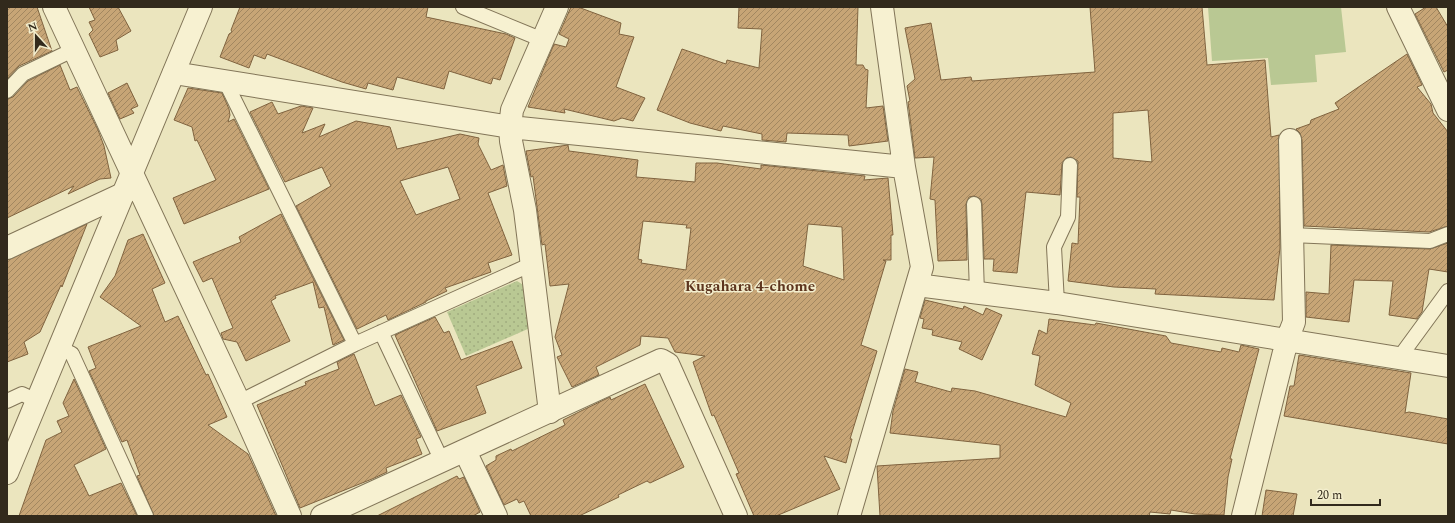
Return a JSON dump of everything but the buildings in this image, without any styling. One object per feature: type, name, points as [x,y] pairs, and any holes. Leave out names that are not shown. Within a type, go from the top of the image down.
[{"type":"street","points":[[54,7],[75,49],[129,183],[239,402],[290,516]]},
{"type":"street","points":[[7,473],[201,7]]},
{"type":"street","points":[[550,412],[525,210],[511,141],[510,128],[512,110],[557,7]]},
{"type":"street","points":[[849,516],[922,266],[904,167],[882,7]]},
{"type":"street","points":[[1398,7],[1448,110]]},
{"type":"street","points":[[174,73],[510,128],[904,167]]},
{"type":"street","points":[[1243,516],[1287,340],[1294,322],[1290,140]]},
{"type":"street","points":[[7,248],[129,183]]},
{"type":"street","points":[[917,285],[1057,303],[1448,366]]},
{"type":"street","points":[[322,516],[661,360],[668,364],[736,516]]},
{"type":"street","points":[[465,451],[496,516]]},
{"type":"lane","points":[[463,7],[543,40]]},
{"type":"lane","points":[[7,92],[23,74],[75,49]]},
{"type":"lane","points":[[225,81],[355,344]]},
{"type":"lane","points":[[1057,303],[1054,247],[1068,217],[1070,165]]},
{"type":"lane","points":[[974,204],[977,293]]},
{"type":"lane","points":[[1292,235],[1430,241],[1448,234]]},
{"type":"lane","points":[[239,402],[355,344],[532,264]]},
{"type":"lane","points":[[1399,358],[1448,291]]},
{"type":"lane","points":[[382,332],[442,461]]},
{"type":"lane","points":[[60,348],[72,354],[146,516]]},
{"type":"lane","points":[[7,401],[22,394],[37,401]]},
{"type":"green space","points":[[1208,7],[1341,7],[1346,52],[1315,55],[1317,82],[1271,85],[1268,58],[1212,61]]},
{"type":"green space","points":[[517,281],[525,286],[530,328],[466,356],[447,312]]},
{"type":"district","name":"Kugahara 4-chome","points":[[750,286]]}]
